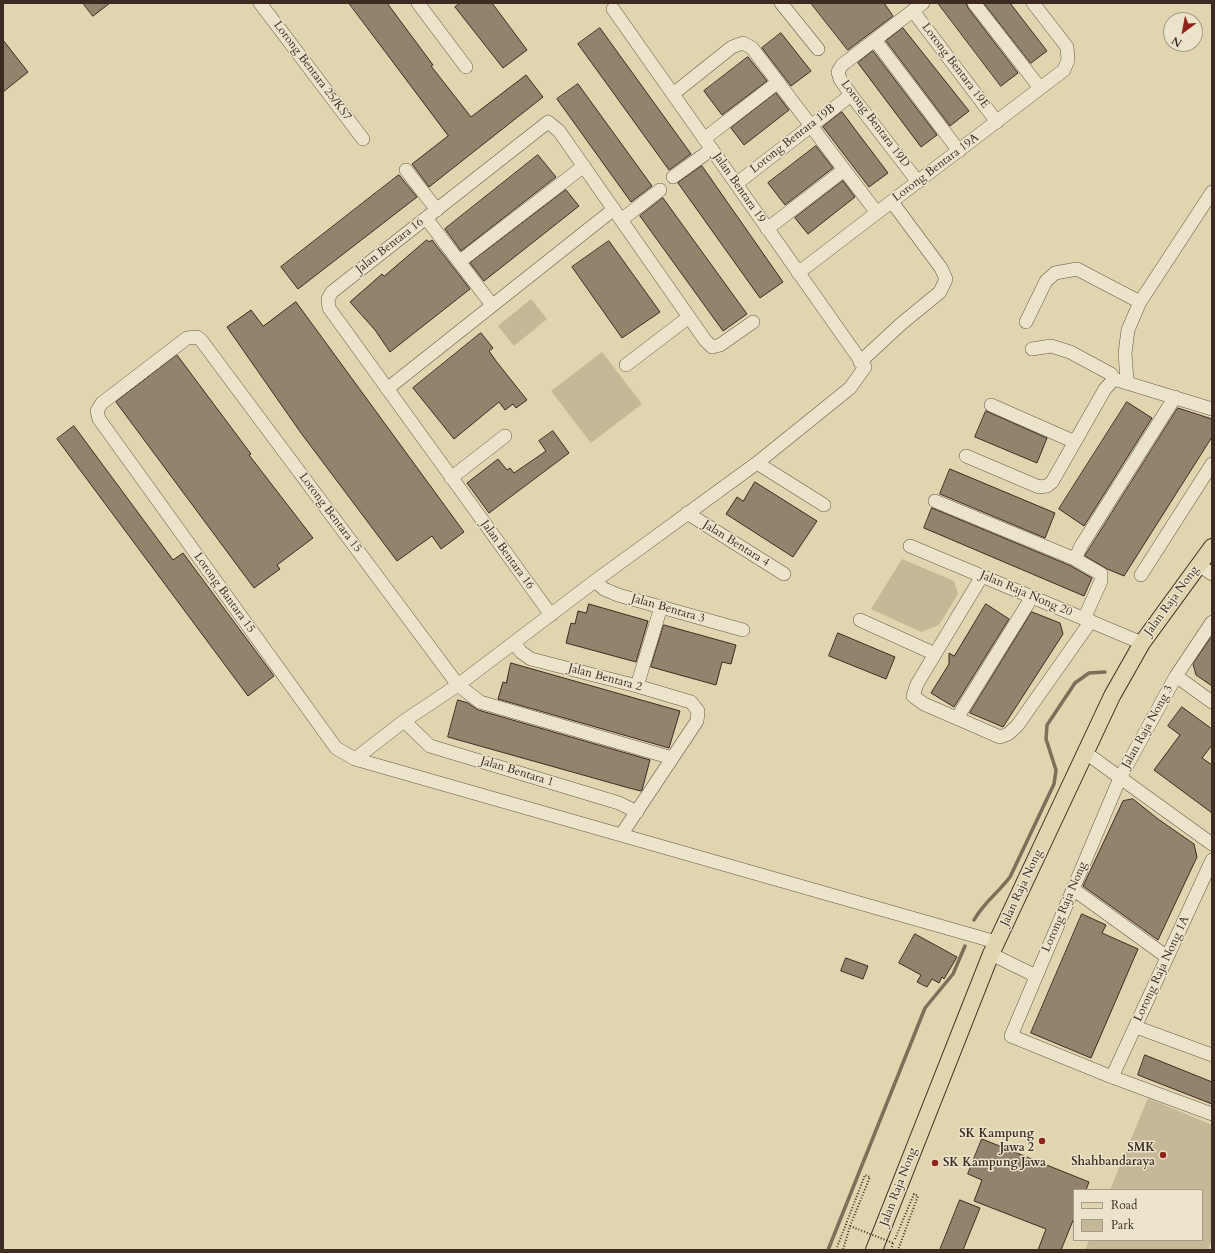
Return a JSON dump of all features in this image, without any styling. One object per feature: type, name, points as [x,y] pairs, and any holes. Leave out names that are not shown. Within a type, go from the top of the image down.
[{"type":"main road","name":"Jalan Raja Nong","points":[[874,1250],[994,948],[1112,696],[1142,643],[1212,547]]},
{"type":"street","name":"Lorong Bentara 25/KS7","points":[[260,3],[363,139]]},
{"type":"street","points":[[418,3],[466,67]]},
{"type":"street","points":[[781,3],[818,49]]},
{"type":"street","points":[[923,3],[875,40],[959,151]]},
{"type":"street","points":[[974,3],[1040,88]]},
{"type":"street","name":"Lorong Bentara 19A","points":[[798,273],[1064,70],[1068,60],[1067,47],[1034,3]]},
{"type":"street","name":"Jalan Bentara 19","points":[[613,9],[862,364]]},
{"type":"street","name":"Lorong Bentara 19E","points":[[913,11],[997,122]]},
{"type":"street","name":"Lorong Bentara 19D","points":[[875,40],[842,65],[838,72],[840,79],[918,182]]},
{"type":"street","points":[[673,94],[732,47],[743,43],[752,48],[877,213]]},
{"type":"street","points":[[673,177],[778,82]]},
{"type":"street","name":"Lorong Bentara 19B","points":[[736,184],[851,95]]},
{"type":"street","name":"Jalan Bentara 16","points":[[551,615],[329,308],[328,299],[332,292],[548,122],[559,131],[705,340],[712,347],[720,345],[753,322]]},
{"type":"street","points":[[459,262],[584,166]]},
{"type":"street","points":[[406,170],[436,210]]},
{"type":"street","points":[[767,228],[844,170]]},
{"type":"street","points":[[621,220],[660,190]]},
{"type":"street","points":[[966,456],[1039,487],[1047,486],[1052,482],[1105,389],[1120,380],[1128,330],[1140,302],[1212,192]]},
{"type":"street","points":[[355,759],[404,721],[458,685],[687,513],[757,463],[850,388],[862,364],[901,324],[940,292],[946,279],[941,268],[892,202]]},
{"type":"street","points":[[387,390],[614,209]]},
{"type":"street","points":[[426,218],[492,306]]},
{"type":"street","points":[[1026,322],[1046,281],[1055,273],[1077,269],[1140,302]]},
{"type":"street","points":[[626,365],[690,317]]},
{"type":"street","name":"Lorong Bentara 15","points":[[99,419],[97,411],[102,403],[187,338],[197,337],[201,340],[458,685],[480,702],[672,758]]},
{"type":"street","points":[[1032,349],[1051,346],[1070,352],[1120,380],[1212,409]]},
{"type":"street","points":[[1075,559],[1081,546],[1175,397]]},
{"type":"street","points":[[991,405],[1075,442]]},
{"type":"street","name":"Lorong Bantara 15","points":[[99,419],[336,748],[355,759],[621,835],[994,948],[1036,976]]},
{"type":"street","points":[[451,478],[505,436]]},
{"type":"street","points":[[757,463],[824,505]]},
{"type":"street","points":[[1141,575],[1212,464]]},
{"type":"street","points":[[935,501],[1075,559],[1101,574],[1101,581],[1088,620],[1017,726],[1008,734],[1000,737],[924,704],[913,696],[917,684],[982,576]]},
{"type":"street","name":"Jalan Bentara 4","points":[[687,513],[784,574]]},
{"type":"street","name":"Jalan Raja Nong 20","points":[[910,546],[1142,643]]},
{"type":"street","points":[[1199,565],[1212,574]]},
{"type":"street","name":"Jalan Bentara 3","points":[[595,582],[611,592],[743,630]]},
{"type":"street","points":[[957,718],[1032,597]]},
{"type":"street","points":[[637,686],[661,607]]},
{"type":"street","points":[[860,620],[935,654]]},
{"type":"street","name":"Jalan Raja Nong 3","points":[[1120,778],[1176,676],[1212,622]]},
{"type":"street","name":"Jalan Bentara 2","points":[[514,643],[521,652],[531,659],[637,686],[691,702],[698,711],[697,721],[672,758]]},
{"type":"street","points":[[1176,676],[1212,702]]},
{"type":"street","name":"Jalan Bentara 1","points":[[404,721],[430,746],[619,803],[637,812]]},
{"type":"street","points":[[1086,753],[1212,844]]},
{"type":"street","points":[[621,835],[672,758]]},
{"type":"street","name":"Lorong Raja Nong","points":[[1112,1077],[1010,1036],[1120,778]]},
{"type":"street","name":"Lorong Raja Nong 1A","points":[[1112,1077],[1212,860]]},
{"type":"street","points":[[1073,889],[1167,957]]},
{"type":"street","points":[[1136,1027],[1212,1055]]},
{"type":"street","points":[[1112,1077],[1212,1114]]},
{"type":"path","points":[[836,1250],[865,1175],[870,1177],[850,1226],[843,1250]]},
{"type":"path","points":[[891,1250],[914,1194],[918,1196],[898,1250]]},
{"type":"path","points":[[850,1226],[893,1243]]},
{"type":"green space","points":[[531,299],[547,319],[514,346],[498,326]]},
{"type":"green space","points":[[602,352],[642,404],[591,443],[551,391]]},
{"type":"green space","points":[[902,559],[954,581],[958,594],[939,625],[921,632],[871,609]]},
{"type":"green space","name":"SMK Shahbandaraya","points":[[1148,1098],[1212,1125],[1212,1239],[1208,1250],[1085,1250],[1089,1241],[1203,1241],[1203,1189],[1110,1189]]},
{"type":"building","points":[[83,3],[110,3],[93,16]]},
{"type":"building","points":[[349,3],[387,3],[433,65],[431,66],[471,117],[526,75],[543,97],[429,187],[412,164],[448,136]]},
{"type":"building","points":[[461,3],[492,3],[527,50],[503,68],[455,7]]},
{"type":"building","points":[[811,3],[884,3],[893,16],[848,50]]},
{"type":"building","points":[[938,3],[966,3],[968,8],[1018,73],[1001,86]]},
{"type":"building","points":[[984,3],[1010,3],[1047,51],[1031,63]]},
{"type":"building","points":[[600,28],[691,154],[669,170],[578,44]]},
{"type":"building","points":[[903,28],[969,111],[950,126],[886,41]]},
{"type":"building","points":[[781,33],[811,71],[791,86],[762,48]]},
{"type":"building","points":[[3,40],[28,72],[3,92]]},
{"type":"building","points":[[873,51],[937,135],[921,147],[858,63]]},
{"type":"building","points":[[748,57],[767,81],[722,115],[704,91]]},
{"type":"building","points":[[578,84],[652,186],[631,202],[557,99]]},
{"type":"building","points":[[776,93],[789,110],[744,145],[731,128]]},
{"type":"building","points":[[842,112],[888,173],[869,187],[823,127]]},
{"type":"building","points":[[816,146],[833,168],[785,205],[768,183]]},
{"type":"building","points":[[538,155],[556,177],[461,251],[445,229]]},
{"type":"building","points":[[702,166],[783,282],[760,298],[678,183]]},
{"type":"building","points":[[399,175],[417,197],[298,289],[281,267]]},
{"type":"building","points":[[843,181],[855,197],[808,234],[795,218]]},
{"type":"building","points":[[566,190],[579,206],[484,281],[470,263]]},
{"type":"building","points":[[663,198],[747,314],[723,331],[640,216]]},
{"type":"building","points":[[427,240],[429,242],[432,240],[470,289],[390,352],[375,330],[350,302],[382,274],[384,276]]},
{"type":"building","points":[[609,241],[660,312],[622,338],[572,267]]},
{"type":"building","points":[[296,302],[464,532],[441,549],[432,536],[397,561],[301,433],[227,327],[251,310],[263,326]]},
{"type":"building","points":[[481,333],[493,348],[489,351],[527,400],[516,408],[513,404],[505,410],[499,402],[454,439],[413,388]]},
{"type":"building","points":[[177,355],[251,454],[249,455],[313,538],[277,565],[280,569],[254,588],[116,402]]},
{"type":"building","points":[[1127,402],[1152,418],[1084,526],[1059,509]]},
{"type":"building","points":[[1178,408],[1212,419],[1212,437],[1124,576],[1107,569],[1085,556]]},
{"type":"building","points":[[986,411],[1047,438],[1037,463],[975,437]]},
{"type":"building","points":[[74,426],[173,560],[183,553],[274,676],[248,696],[57,439]]},
{"type":"building","points":[[553,431],[569,453],[489,513],[467,483],[498,459],[507,470],[510,468],[514,473],[546,451],[539,441]]},
{"type":"building","points":[[950,469],[1055,513],[1045,538],[940,494]]},
{"type":"building","points":[[755,482],[817,521],[793,557],[726,514],[737,497],[743,501]]},
{"type":"building","points":[[932,508],[1071,566],[1092,578],[1084,596],[924,528]]},
{"type":"building","points":[[589,604],[648,621],[636,662],[566,643],[571,623],[575,624],[578,611],[586,613]]},
{"type":"building","points":[[986,604],[1009,619],[954,707],[931,693],[949,664],[949,653],[954,656]]},
{"type":"building","points":[[1032,612],[1060,623],[1063,634],[1003,727],[970,713]]},
{"type":"building","points":[[664,625],[736,645],[731,664],[722,662],[716,685],[651,667]]},
{"type":"building","points":[[838,633],[895,657],[886,679],[829,656]]},
{"type":"building","points":[[1212,636],[1212,686],[1196,675],[1193,664]]},
{"type":"building","points":[[511,663],[680,711],[669,748],[498,699],[503,682],[506,683]]},
{"type":"building","points":[[458,700],[468,703],[478,710],[650,760],[642,790],[629,788],[448,737]]},
{"type":"building","points":[[1182,707],[1212,729],[1212,745],[1202,758],[1212,765],[1212,813],[1154,770],[1180,735],[1168,726]]},
{"type":"building","points":[[1133,799],[1158,819],[1194,844],[1197,857],[1158,940],[1083,886],[1123,801]]},
{"type":"building","points":[[1082,914],[1106,925],[1102,933],[1138,949],[1091,1058],[1031,1033]]},
{"type":"building","points":[[915,934],[957,957],[944,979],[942,977],[939,983],[932,979],[927,987],[917,982],[921,975],[899,963]]},
{"type":"building","points":[[846,958],[868,966],[863,979],[841,971]]},
{"type":"building","points":[[1145,1055],[1212,1082],[1212,1104],[1138,1075]]},
{"type":"building","points":[[982,1139],[1089,1182],[1086,1189],[1073,1189],[1073,1220],[1061,1250],[1038,1250],[1046,1229],[974,1201],[982,1180],[968,1174]]},
{"type":"building","points":[[960,1200],[980,1208],[963,1250],[940,1250]]},
{"type":"waterway","points":[[974,920],[982,908],[1010,877],[1054,784],[1056,770],[1046,739],[1047,725],[1075,683],[1089,673],[1105,672]]},
{"type":"waterway","points":[[828,1250],[925,1008],[953,974],[965,946]]},
{"type":"place","name":"SK Kampung Jawa 2","points":[[1042,1141]]},
{"type":"place","name":"SMK Shahbandaraya","points":[[1163,1155]]},
{"type":"place","name":"SK Kampung Jawa","points":[[935,1163]]}]
